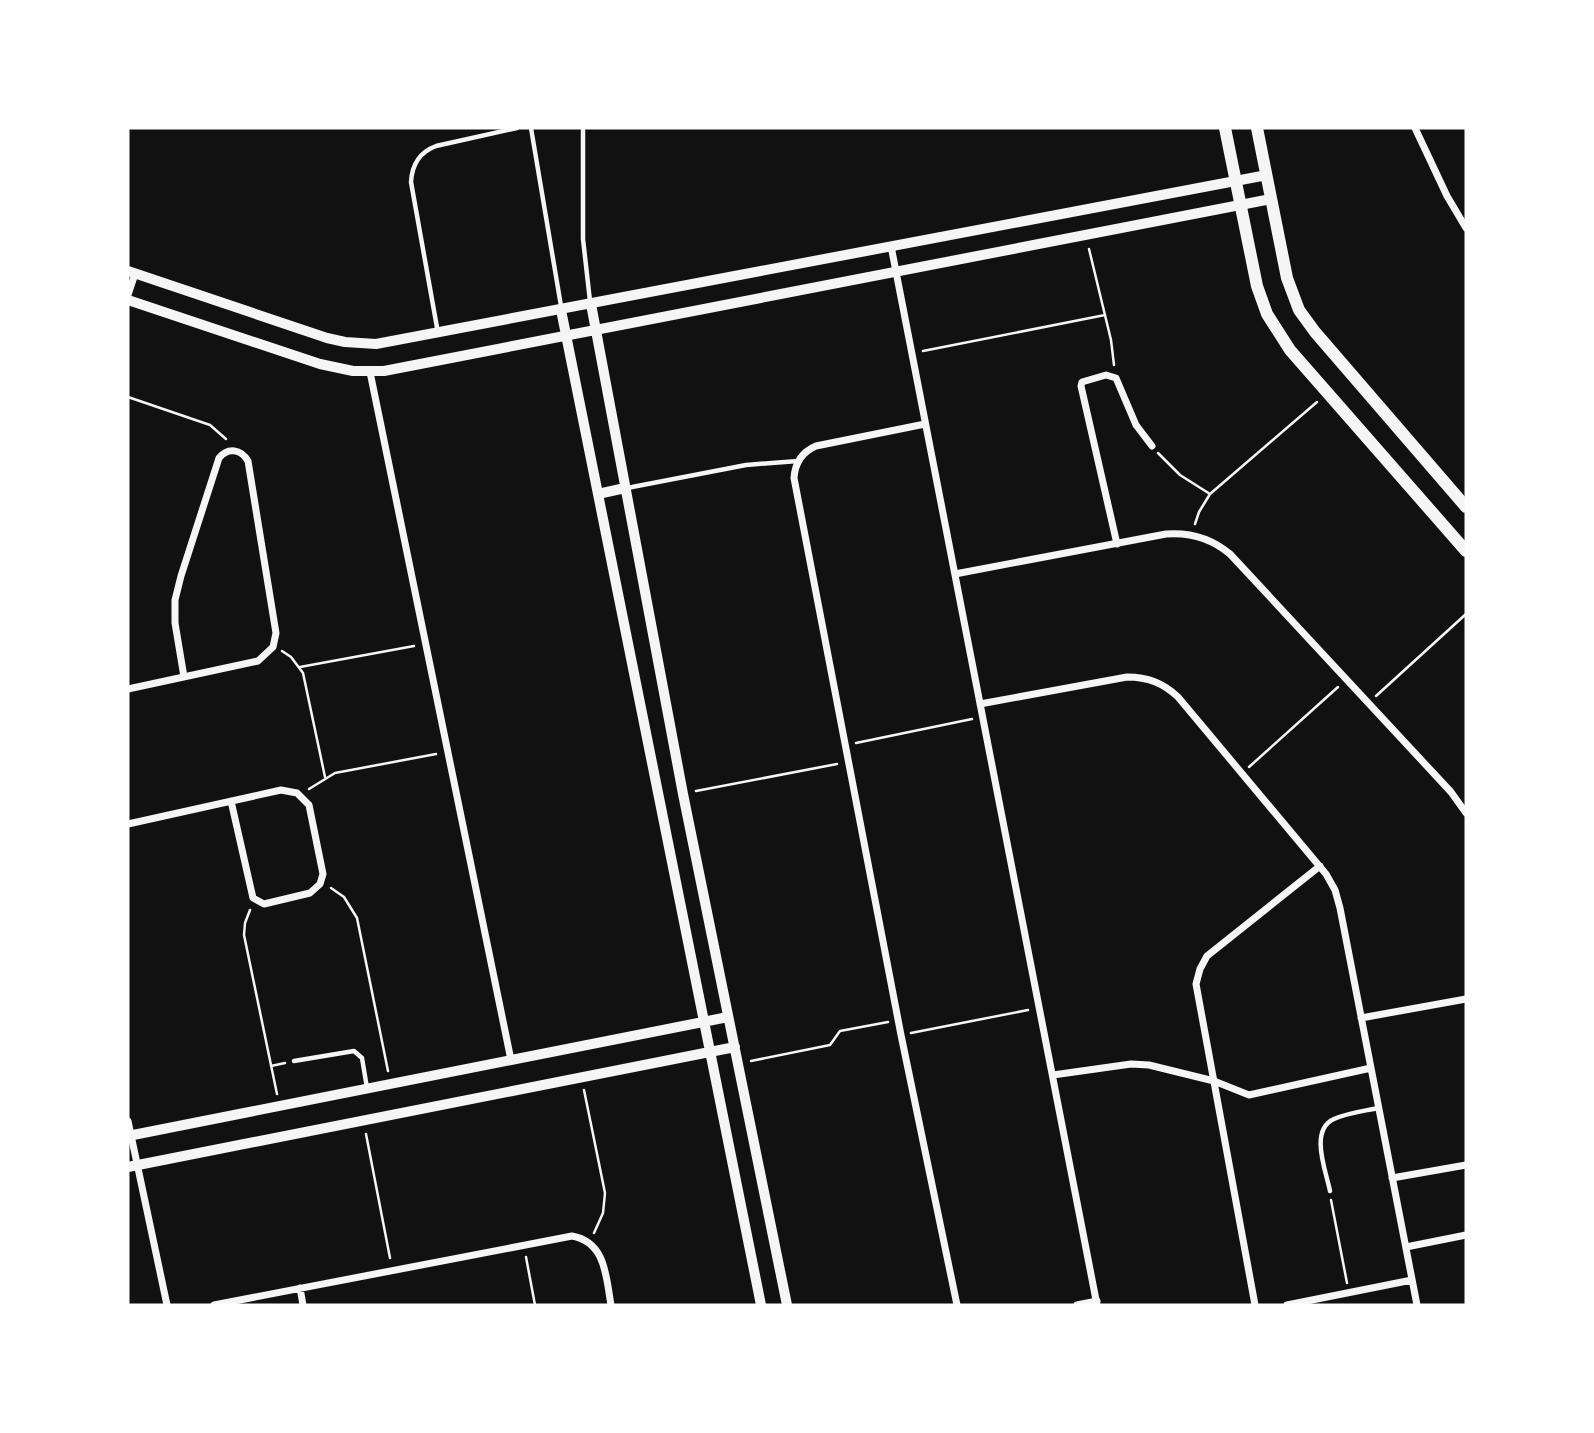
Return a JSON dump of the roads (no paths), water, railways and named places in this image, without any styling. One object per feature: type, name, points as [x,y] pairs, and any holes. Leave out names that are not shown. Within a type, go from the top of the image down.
[{"type":"main road","points":[[1225,128],[1257,286],[1267,314],[1286,345],[1466,551]]},
{"type":"main road","points":[[1257,128],[1287,278],[1307,322],[1466,507]]},
{"type":"street","points":[[1415,128],[1447,196],[1466,228]]},
{"type":"street","points":[[1267,175],[383,344],[345,342],[132,273],[128,298],[320,364],[370,372],[398,369],[1271,199]]},
{"type":"street","points":[[891,246],[1097,1303],[1077,1305]]},
{"type":"street","points":[[591,304],[683,794],[787,1305]]},
{"type":"street","points":[[561,310],[761,1305]]},
{"type":"street","points":[[370,372],[511,1060]]},
{"type":"street","points":[[1117,544],[1081,386],[1084,381],[1106,375],[1119,380],[1136,425],[1152,446]]},
{"type":"street","points":[[925,424],[816,446],[798,461],[794,478],[847,762],[957,1305]]},
{"type":"street","points":[[128,689],[184,677],[258,661],[273,647],[276,633],[248,461],[241,452],[231,450],[219,458],[177,588],[175,623],[184,677]]},
{"type":"street","points":[[598,494],[625,488]]},
{"type":"street","points":[[955,574],[1166,534],[1194,535],[1213,542],[1230,554],[1451,792],[1466,813]]},
{"type":"street","points":[[980,704],[1127,677],[1150,679],[1160,684],[1178,698],[1331,881],[1338,899],[1417,1305]]},
{"type":"street","points":[[128,824],[231,801],[281,790],[292,791],[302,796],[309,805],[323,874],[320,884],[310,893],[264,904],[256,901],[250,894],[231,801]]},
{"type":"street","points":[[1255,1305],[1196,984],[1207,956],[1320,866]]},
{"type":"street","points":[[1361,1018],[1466,999]]},
{"type":"street","points":[[129,1136],[729,1017]]},
{"type":"street","points":[[132,1166],[734,1047]]},
{"type":"street","points":[[1053,1075],[1130,1064],[1167,1068],[1214,1081],[1249,1095],[1371,1068]]},
{"type":"street","points":[[128,1121],[132,1166],[167,1305]]},
{"type":"street","points":[[1392,1178],[1466,1165]]},
{"type":"street","points":[[214,1305],[572,1236],[588,1241],[600,1253],[611,1305]]},
{"type":"street","points":[[1406,1247],[1466,1236]]},
{"type":"street","points":[[1287,1305],[1412,1280]]},
{"type":"street","points":[[300,1289],[303,1305]]},
{"type":"lane","points":[[438,334],[411,182],[414,164],[424,152],[436,146],[517,128]]},
{"type":"lane","points":[[531,128],[561,310]]},
{"type":"lane","points":[[583,128],[583,250],[591,304]]},
{"type":"lane","points":[[625,488],[746,465],[798,461]]},
{"type":"lane","points":[[294,1061],[354,1051],[362,1058],[367,1089]]},
{"type":"lane","points":[[1330,1191],[1320,1141],[1324,1127],[1336,1118],[1379,1108]]}]
